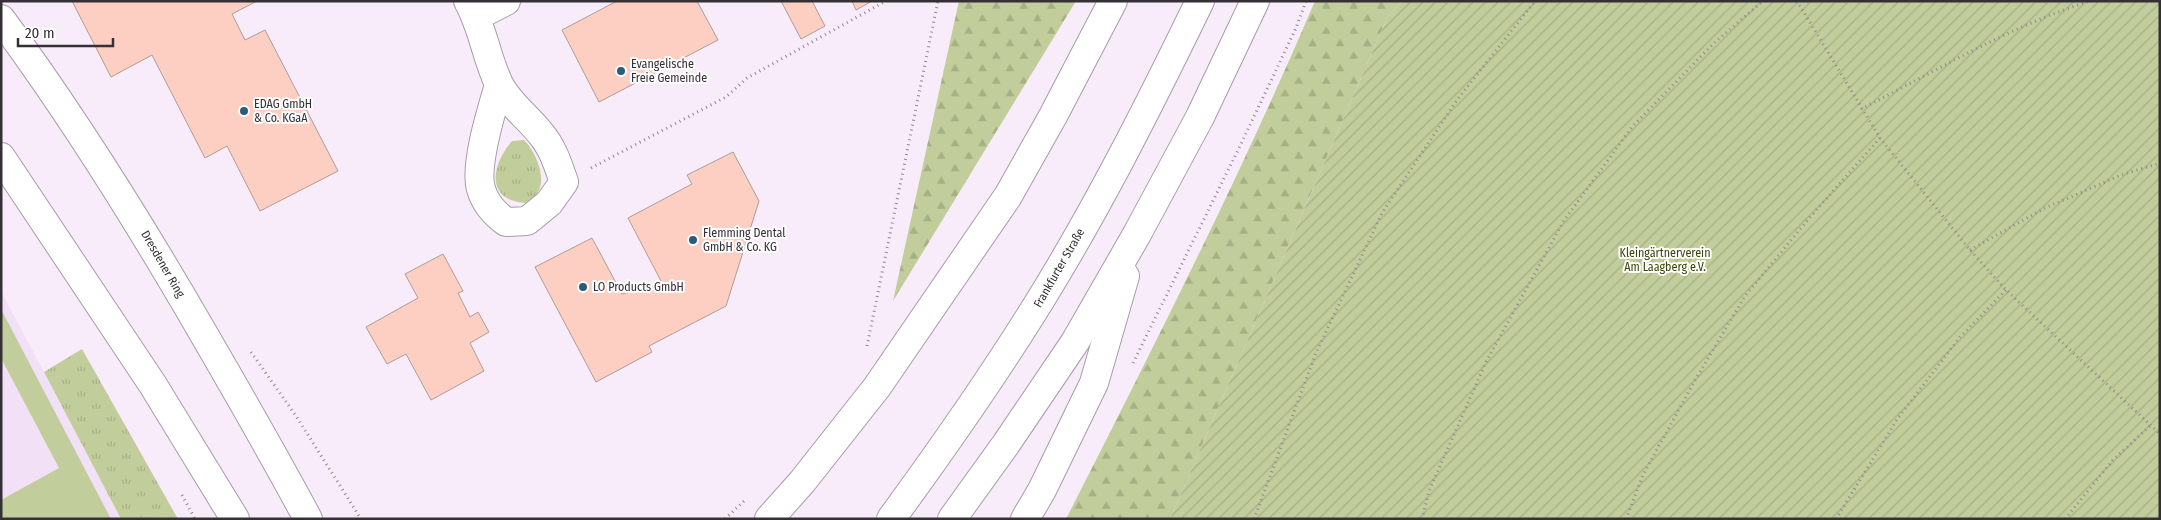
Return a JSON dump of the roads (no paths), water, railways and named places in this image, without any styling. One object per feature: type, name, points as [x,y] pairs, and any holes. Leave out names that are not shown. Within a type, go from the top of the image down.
[{"type":"street","points":[[500,85],[484,140],[480,188],[493,212],[506,222],[527,221],[549,203],[564,182],[554,153],[541,133],[518,111],[500,85],[473,9],[506,1]]},
{"type":"street","points":[[769,519],[802,482],[877,387],[1008,196],[1054,116],[1113,1]]},
{"type":"street","name":"Frankfurter Straße","points":[[891,519],[968,412],[1032,314],[1092,211],[1154,97],[1200,1]]},
{"type":"street","points":[[952,519],[1006,444],[1075,342],[1137,234],[1200,117],[1254,1]]},
{"type":"street","name":"Dresdener Ring","points":[[1,19],[136,218],[273,453],[308,519]]},
{"type":"street","points":[[1,157],[153,385],[235,519]]},
{"type":"street","points":[[1025,519],[1094,383],[1137,234]]},
{"type":"street","points":[[273,453],[329,519]]},
{"type":"place","name":"Evangelische Freie Gemeinde","points":[[621,71]]},
{"type":"place","name":"EDAG GmbH & Co. KGaA","points":[[244,111]]},
{"type":"place","name":"Flemming Dental GmbH & Co. KG","points":[[693,240]]},
{"type":"place","name":"LO Products GmbH","points":[[583,287]]},
{"type":"park label","name":"Kleingärtnerverein Am Laagberg e.V.","points":[[1665,260]]}]
